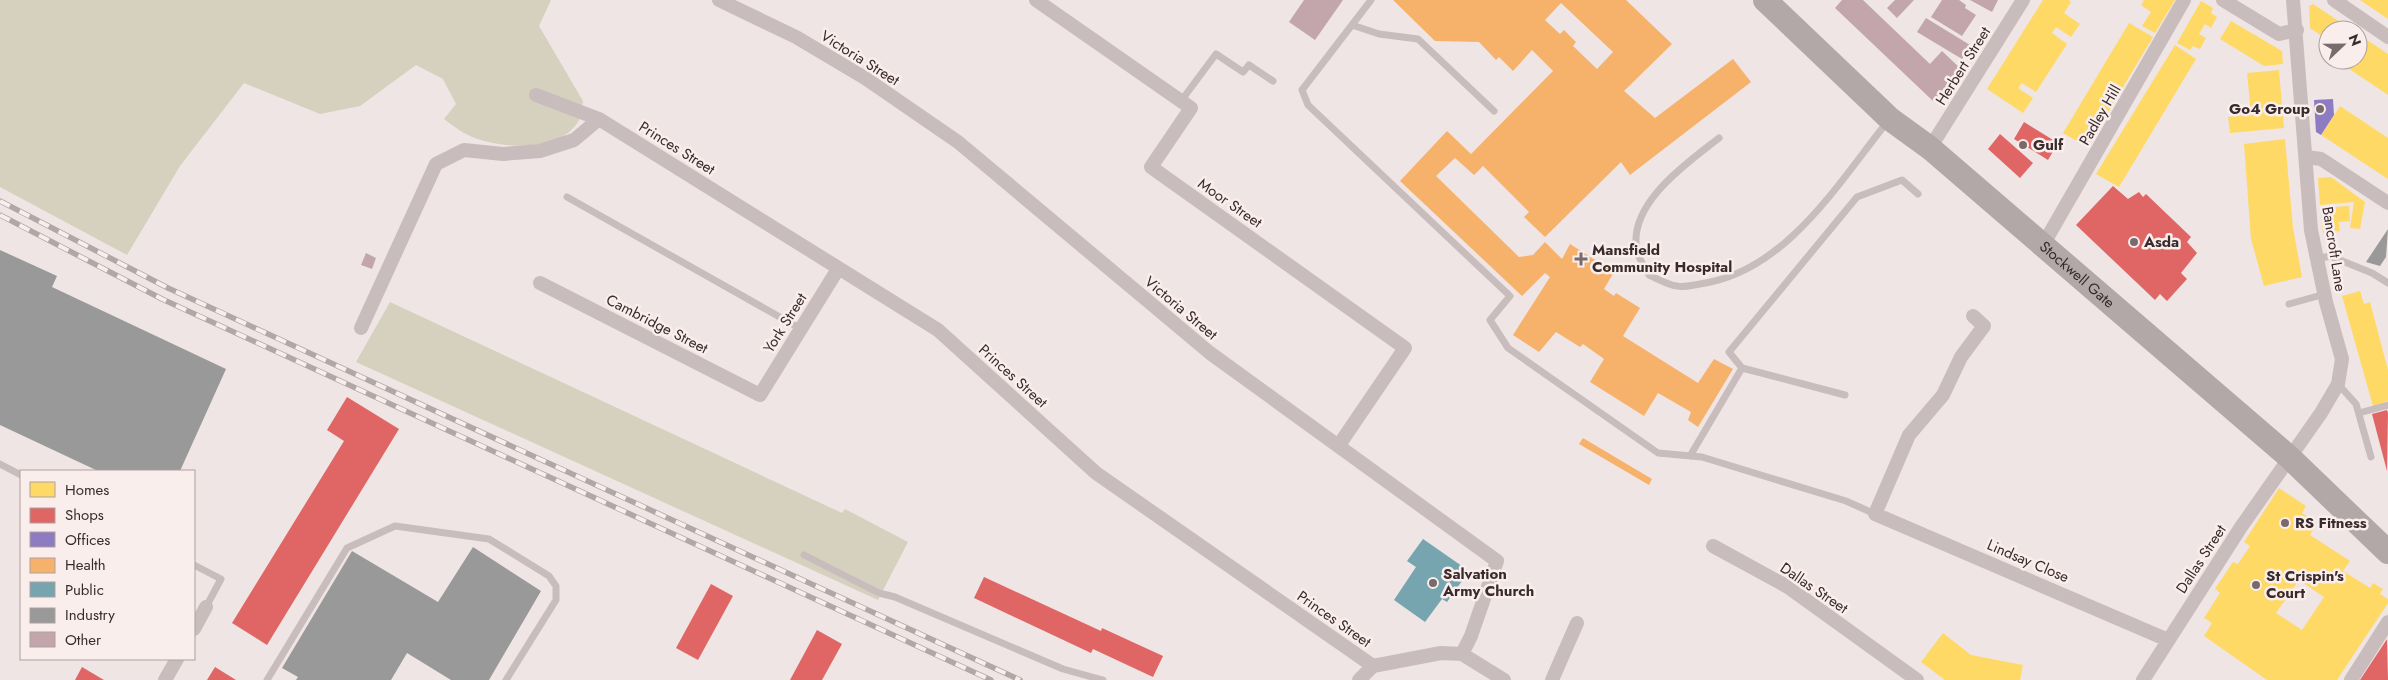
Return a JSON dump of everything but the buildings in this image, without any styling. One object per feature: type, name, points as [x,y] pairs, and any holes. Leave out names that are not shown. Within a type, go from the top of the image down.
[{"type":"highway","name":"Stockwell Gate","points":[[1765,0],[1890,118],[1930,148],[2289,457],[2388,552]]},
{"type":"street","name":"Victoria Street","points":[[719,0],[805,42],[865,78],[958,142],[1210,353],[1339,445],[1497,562],[1471,636],[1462,654]]},
{"type":"street","points":[[1036,0],[1181,101]]},
{"type":"street","name":"Herbert Street","points":[[1930,148],[2023,0]]},
{"type":"street","name":"Padley Hill","points":[[2043,246],[2184,0]]},
{"type":"street","points":[[2222,0],[2279,34],[2296,30]]},
{"type":"street","name":"Bancroft Lane","points":[[2289,457],[2321,413],[2338,384],[2342,360],[2325,294],[2312,230],[2293,0]]},
{"type":"street","points":[[2334,0],[2388,37]]},
{"type":"street","name":"Princes Street","points":[[536,95],[599,119],[938,330],[1096,473],[1373,666],[1440,653],[1462,654]]},
{"type":"street","name":"Moor Street","points":[[1181,101],[1191,108],[1152,167],[1405,348],[1339,445]]},
{"type":"street","points":[[361,328],[436,164],[464,150],[503,154],[540,151],[574,140],[599,119]]},
{"type":"street","points":[[2306,157],[2321,159],[2388,203]]},
{"type":"street","name":"York Street","points":[[760,395],[838,269]]},
{"type":"street","name":"Cambridge Street","points":[[540,283],[760,395]]},
{"type":"street","points":[[1875,514],[1909,435],[1943,395],[1961,357],[1984,326],[1973,316]]},
{"type":"street","name":"Dallas Street","points":[[2143,680],[2289,457]]},
{"type":"street","name":"Lindsay Close","points":[[1875,514],[2168,640]]},
{"type":"street","name":"Dallas Street","points":[[1714,546],[1788,587],[1917,680]]},
{"type":"street","points":[[195,627],[206,607]]},
{"type":"street","points":[[2351,680],[2388,622]]},
{"type":"street","points":[[1552,680],[1577,623]]},
{"type":"street","points":[[1462,654],[1504,680]]},
{"type":"street","points":[[165,680],[176,660]]},
{"type":"street","points":[[1359,680],[1373,666]]},
{"type":"lane","points":[[1371,0],[1302,90],[1308,104],[1510,296],[1490,320],[1508,348],[1658,454],[1702,457],[1846,501],[1875,514]]},
{"type":"lane","points":[[1352,25],[1379,34],[1418,39],[1494,112]]},
{"type":"lane","points":[[1181,101],[1216,54],[1243,72],[1249,65],[1273,81]]},
{"type":"lane","points":[[1719,138],[1680,169],[1648,204],[1636,228],[1637,251],[1649,275],[1678,287],[1718,281],[1748,269],[1782,247],[1811,216],[1890,118]]},
{"type":"lane","points":[[1845,395],[1742,368],[1730,352],[1857,197],[1902,180],[1918,194]]},
{"type":"lane","points":[[567,197],[801,329]]},
{"type":"lane","points":[[2317,259],[2330,256],[2388,283]]},
{"type":"lane","points":[[2289,304],[2325,294]]},
{"type":"lane","points":[[1690,456],[1742,368]]},
{"type":"lane","points":[[2338,384],[2356,404],[2371,457]]},
{"type":"lane","points":[[2359,413],[2388,405]]},
{"type":"lane","points":[[0,464],[20,475]]},
{"type":"lane","points":[[268,680],[347,548],[395,526],[489,539],[550,576],[556,586],[556,600],[506,680]]},
{"type":"lane","points":[[804,555],[880,593],[895,597],[1063,670],[1103,680]]},
{"type":"lane","points":[[195,566],[221,579],[206,607]]},
{"type":"shaded area","points":[[0,0],[551,0],[539,26],[583,101],[581,113],[579,120],[571,131],[559,138],[545,143],[529,145],[497,144],[470,136],[444,119],[456,104],[443,79],[416,65],[360,106],[320,114],[244,83],[180,166],[127,255],[0,187]]},
{"type":"shaded area","points":[[390,302],[842,513],[845,509],[908,542],[878,600],[356,362]]},
{"type":"railway","points":[[0,201],[168,288],[1020,680]]},
{"type":"railway","points":[[0,215],[162,299],[991,680]]},
{"type":"place","name":"Go4 Group","points":[[2320,109]]},
{"type":"place","name":"Gulf","points":[[2023,145]]},
{"type":"place","name":"Asda","points":[[2134,242]]},
{"type":"place","name":"Mansfield Community Hospital","points":[[1581,259]]},
{"type":"place","name":"RS Fitness","points":[[2285,523]]},
{"type":"place","name":"Salvation Army Church","points":[[1433,583]]},
{"type":"place","name":"St Crispin's Court","points":[[2256,585]]}]
